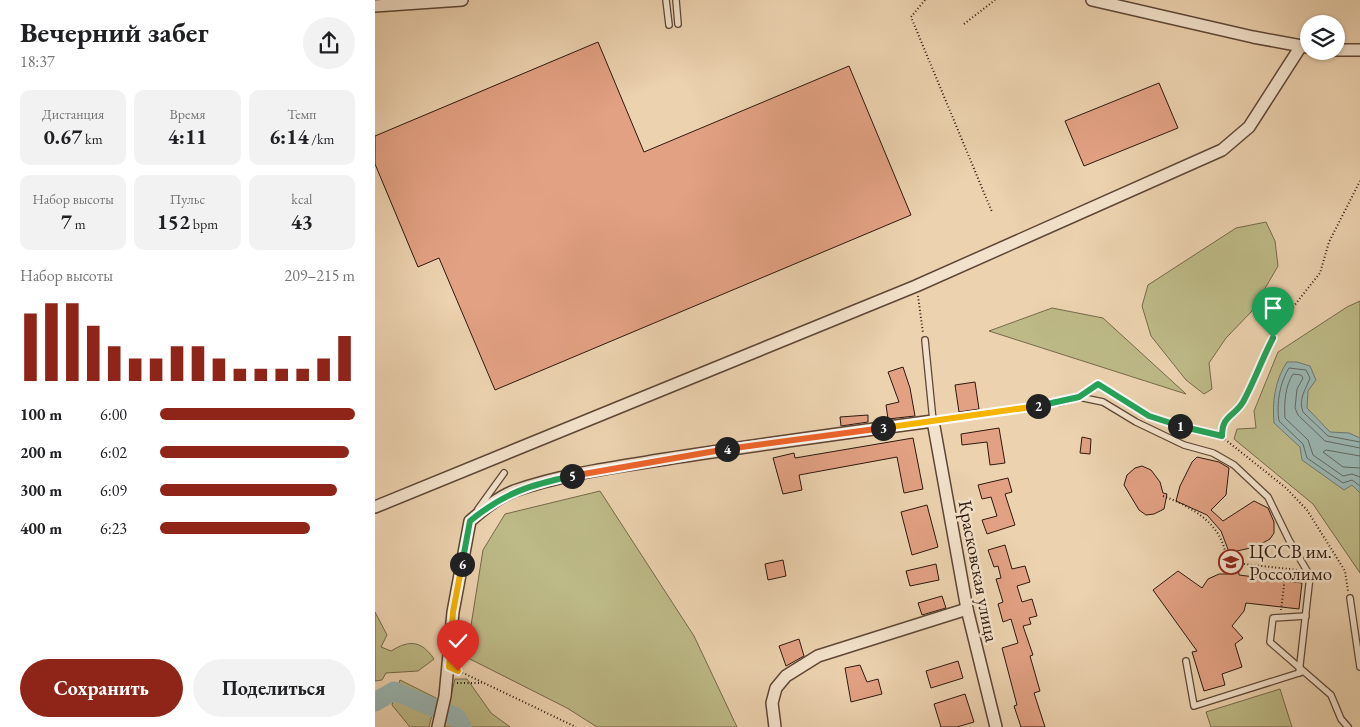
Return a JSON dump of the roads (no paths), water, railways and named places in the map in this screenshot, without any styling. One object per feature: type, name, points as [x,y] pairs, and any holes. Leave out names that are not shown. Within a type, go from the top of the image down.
[{"type":"street","points":[[375,6],[462,0]]},
{"type":"street","points":[[1092,0],[1253,37],[1300,45]]},
{"type":"street","points":[[1345,50],[1360,50]]},
{"type":"street","points":[[375,507],[916,286],[1222,150],[1249,126],[1300,53]]},
{"type":"street","points":[[438,727],[447,683],[453,612],[470,521],[490,504],[513,492],[557,479],[617,467],[765,443],[933,421]]},
{"type":"street","name":"Красковская улица","points":[[933,421],[967,609],[996,727]]},
{"type":"street","points":[[775,727],[772,703],[776,688],[786,676],[817,656],[967,609]]},
{"type":"lane","points":[[666,0],[669,25]]},
{"type":"lane","points":[[676,0],[677,24]]},
{"type":"lane","points":[[925,340],[933,421],[1062,402],[1079,397],[1103,402],[1136,422],[1184,445],[1213,453],[1235,465],[1269,497],[1289,540],[1308,571],[1310,581],[1301,671]]},
{"type":"lane","points":[[470,521],[504,473]]},
{"type":"lane","points":[[1350,598],[1360,668]]},
{"type":"lane","points":[[1306,616],[1273,618],[1270,642],[1301,671],[1331,695],[1341,719],[1348,727]]},
{"type":"lane","points":[[1186,661],[1195,706],[1301,671]]},
{"type":"water","points":[[1287,362],[1297,362],[1310,366],[1316,380],[1308,391],[1307,408],[1330,432],[1349,433],[1360,438],[1360,493],[1352,485],[1344,490],[1302,460],[1300,447],[1274,423],[1275,391]]},
{"type":"waterway","points":[[375,702],[394,691],[456,717],[462,727]]},
{"type":"place","name":"ЦССВ им. Россолимо","points":[[1231,562]]}]
